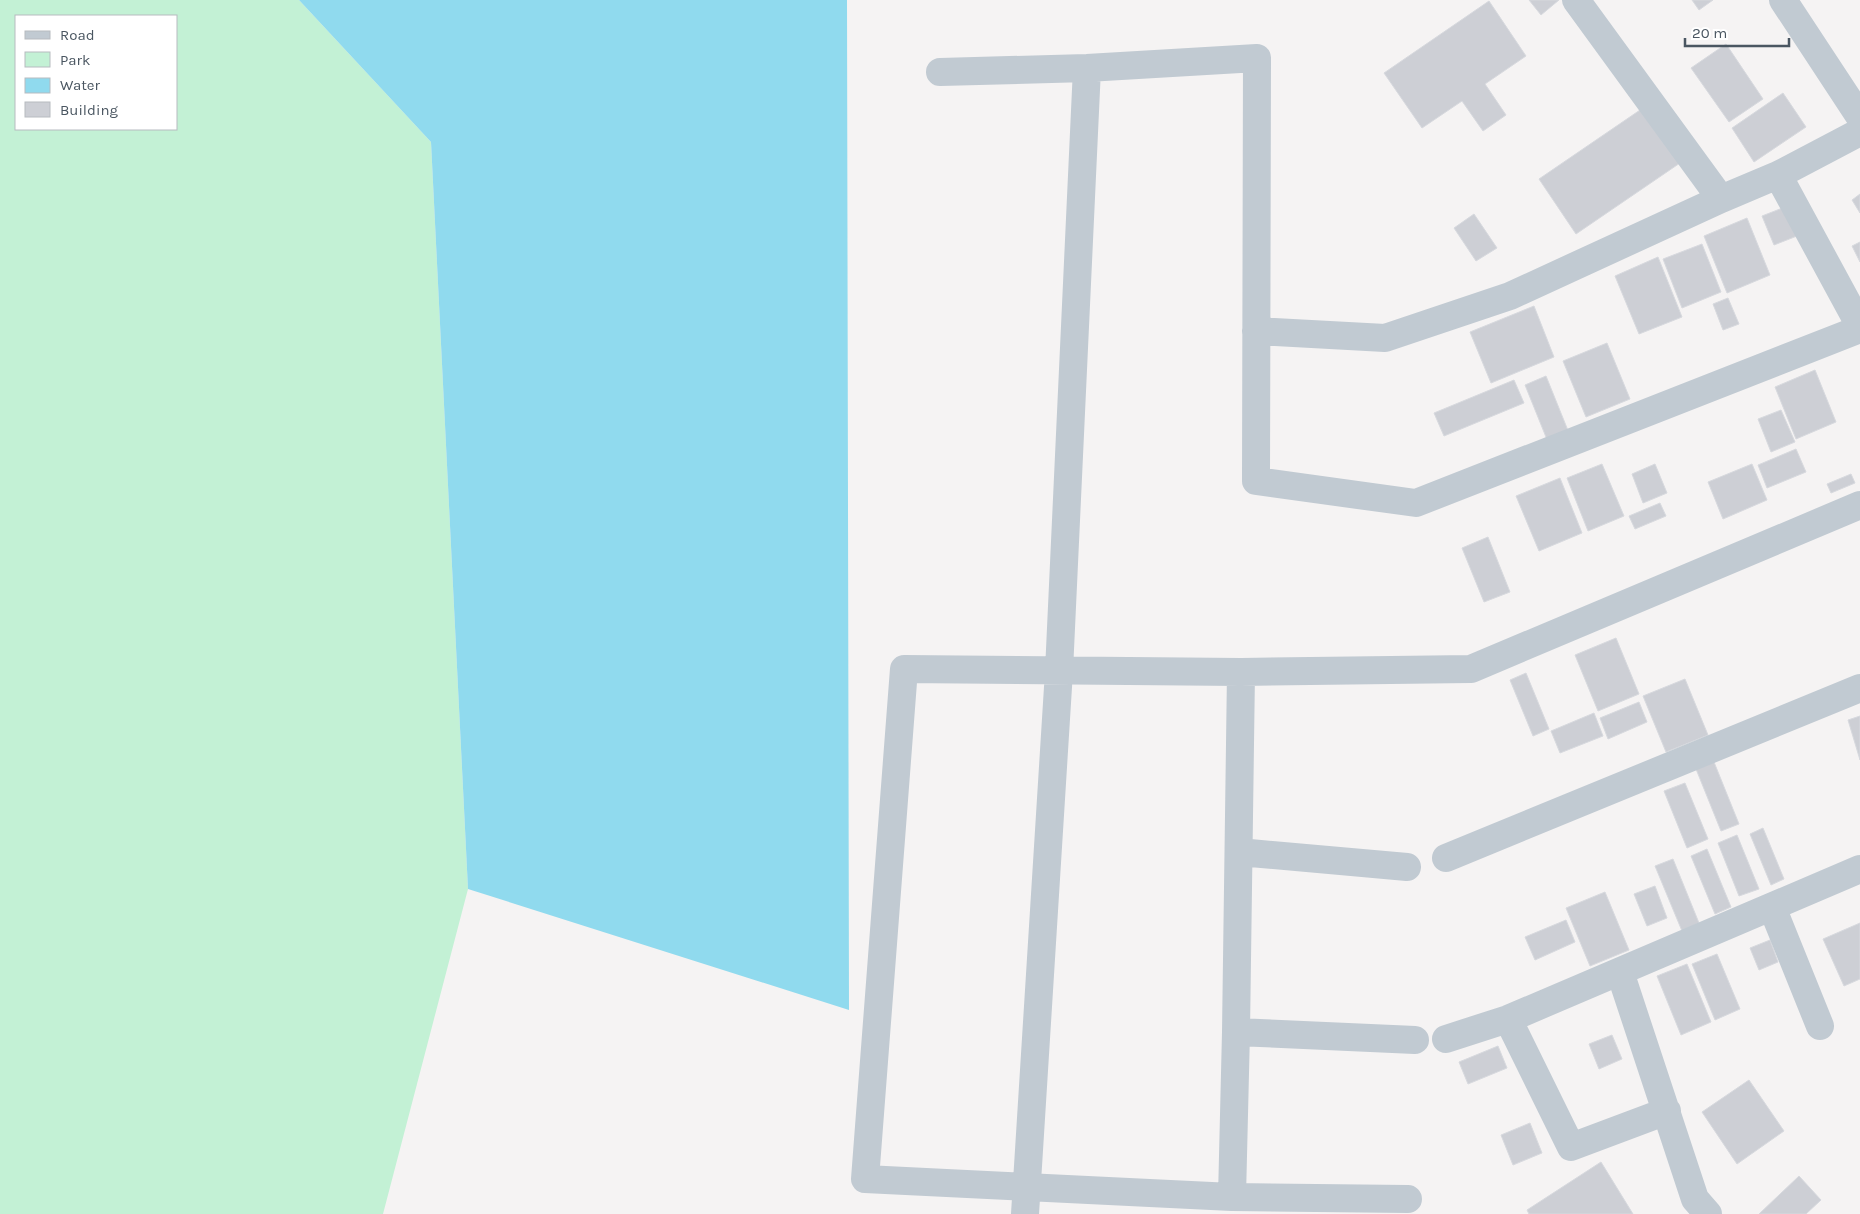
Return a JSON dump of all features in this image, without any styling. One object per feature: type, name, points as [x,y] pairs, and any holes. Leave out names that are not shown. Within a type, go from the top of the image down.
[{"type":"street","points":[[1576,0],[1721,199]]},
{"type":"street","points":[[1783,0],[1860,117]]},
{"type":"street","points":[[940,72],[1088,68],[1257,58],[1256,481],[1416,503],[1860,328],[1778,175]]},
{"type":"street","points":[[1025,1214],[1060,670],[1088,68]]},
{"type":"street","points":[[1256,331],[1385,338],[1510,296],[1721,199],[1778,175],[1860,132]]},
{"type":"street","points":[[1408,1199],[1232,1197],[865,1179],[904,670],[1241,672],[1471,669],[1860,505]]},
{"type":"street","points":[[1232,1197],[1241,672]]},
{"type":"street","points":[[1446,858],[1860,688]]},
{"type":"street","points":[[1239,852],[1407,867]]},
{"type":"street","points":[[1446,1039],[1508,1019],[1860,869]]},
{"type":"street","points":[[1772,907],[1820,1026]]},
{"type":"street","points":[[1620,972],[1695,1199],[1708,1214]]},
{"type":"street","points":[[1508,1019],[1571,1147],[1667,1111]]},
{"type":"street","points":[[1236,1032],[1415,1040]]},
{"type":"green space","points":[[0,0],[299,0],[431,142],[468,889],[383,1214],[0,1214]]},
{"type":"water","points":[[299,0],[847,0],[849,1010],[468,889],[431,142]]},
{"type":"building","points":[[1529,0],[1559,0],[1541,15]]},
{"type":"building","points":[[1692,0],[1713,0],[1699,10]]},
{"type":"building","points":[[1489,1],[1526,56],[1485,84],[1506,115],[1483,131],[1462,101],[1422,128],[1384,73]]},
{"type":"building","points":[[1726,44],[1763,99],[1729,122],[1691,68]]},
{"type":"building","points":[[1783,93],[1806,127],[1754,162],[1732,128]]},
{"type":"building","points":[[1643,108],[1680,163],[1576,234],[1539,179]]},
{"type":"building","points":[[1860,194],[1860,213],[1852,200]]},
{"type":"building","points":[[1785,207],[1797,236],[1774,245],[1762,216]]},
{"type":"building","points":[[1474,214],[1497,248],[1476,261],[1454,228]]},
{"type":"building","points":[[1747,218],[1770,275],[1727,293],[1704,236]]},
{"type":"building","points":[[1860,242],[1860,262],[1852,246]]},
{"type":"building","points":[[1702,244],[1721,292],[1682,308],[1663,259]]},
{"type":"building","points":[[1658,257],[1682,317],[1639,334],[1615,276]]},
{"type":"building","points":[[1728,298],[1739,324],[1723,330],[1713,304]]},
{"type":"building","points":[[1534,306],[1554,357],[1491,383],[1470,332]]},
{"type":"building","points":[[1607,343],[1630,399],[1586,417],[1563,361]]},
{"type":"building","points":[[1815,370],[1836,422],[1796,439],[1775,387]]},
{"type":"building","points":[[1546,376],[1569,433],[1548,442],[1525,385]]},
{"type":"building","points":[[1514,380],[1524,403],[1444,436],[1434,413]]},
{"type":"building","points":[[1781,410],[1795,442],[1771,452],[1758,419]]},
{"type":"building","points":[[1796,449],[1806,472],[1767,488],[1758,465]]},
{"type":"building","points":[[1602,464],[1624,516],[1588,531],[1567,478]]},
{"type":"building","points":[[1655,464],[1667,493],[1643,503],[1632,474]]},
{"type":"building","points":[[1752,464],[1767,500],[1723,519],[1708,482]]},
{"type":"building","points":[[1851,474],[1855,483],[1831,493],[1827,484]]},
{"type":"building","points":[[1560,478],[1582,533],[1539,551],[1516,496]]},
{"type":"building","points":[[1660,503],[1666,516],[1635,529],[1629,516]]},
{"type":"building","points":[[1488,537],[1510,592],[1484,602],[1462,548]]},
{"type":"building","points":[[1616,638],[1639,694],[1598,711],[1575,655]]},
{"type":"building","points":[[1526,673],[1549,729],[1533,736],[1510,680]]},
{"type":"building","points":[[1685,679],[1708,735],[1666,752],[1643,696]]},
{"type":"building","points":[[1639,702],[1647,722],[1608,739],[1600,718]]},
{"type":"building","points":[[1594,713],[1603,736],[1560,753],[1551,731]]},
{"type":"building","points":[[1860,716],[1860,760],[1848,720]]},
{"type":"building","points":[[1714,762],[1739,824],[1721,831],[1696,769]]},
{"type":"building","points":[[1685,783],[1708,839],[1687,848],[1664,791]]},
{"type":"building","points":[[1763,828],[1784,879],[1771,885],[1750,834]]},
{"type":"building","points":[[1737,835],[1759,889],[1739,896],[1718,843]]},
{"type":"building","points":[[1707,849],[1731,907],[1715,914],[1691,856]]},
{"type":"building","points":[[1673,859],[1699,923],[1682,931],[1655,866]]},
{"type":"building","points":[[1655,886],[1667,918],[1647,926],[1634,894]]},
{"type":"building","points":[[1605,892],[1629,950],[1590,966],[1566,908]]},
{"type":"building","points":[[1566,920],[1575,942],[1535,960],[1525,937]]},
{"type":"building","points":[[1860,923],[1860,979],[1844,986],[1823,939]]},
{"type":"building","points":[[1770,940],[1778,962],[1759,970],[1750,948]]},
{"type":"building","points":[[1717,954],[1740,1009],[1715,1020],[1692,964]]},
{"type":"building","points":[[1687,964],[1711,1022],[1681,1035],[1657,976]]},
{"type":"building","points":[[1612,1035],[1622,1059],[1599,1069],[1589,1044]]},
{"type":"building","points":[[1498,1046],[1507,1068],[1468,1084],[1459,1062]]},
{"type":"building","points":[[1749,1080],[1784,1131],[1737,1164],[1702,1112]]},
{"type":"building","points":[[1530,1123],[1542,1153],[1513,1165],[1501,1135]]},
{"type":"building","points":[[1601,1162],[1633,1214],[1529,1214],[1527,1210]]},
{"type":"building","points":[[1799,1176],[1821,1200],[1806,1214],[1759,1214]]}]
